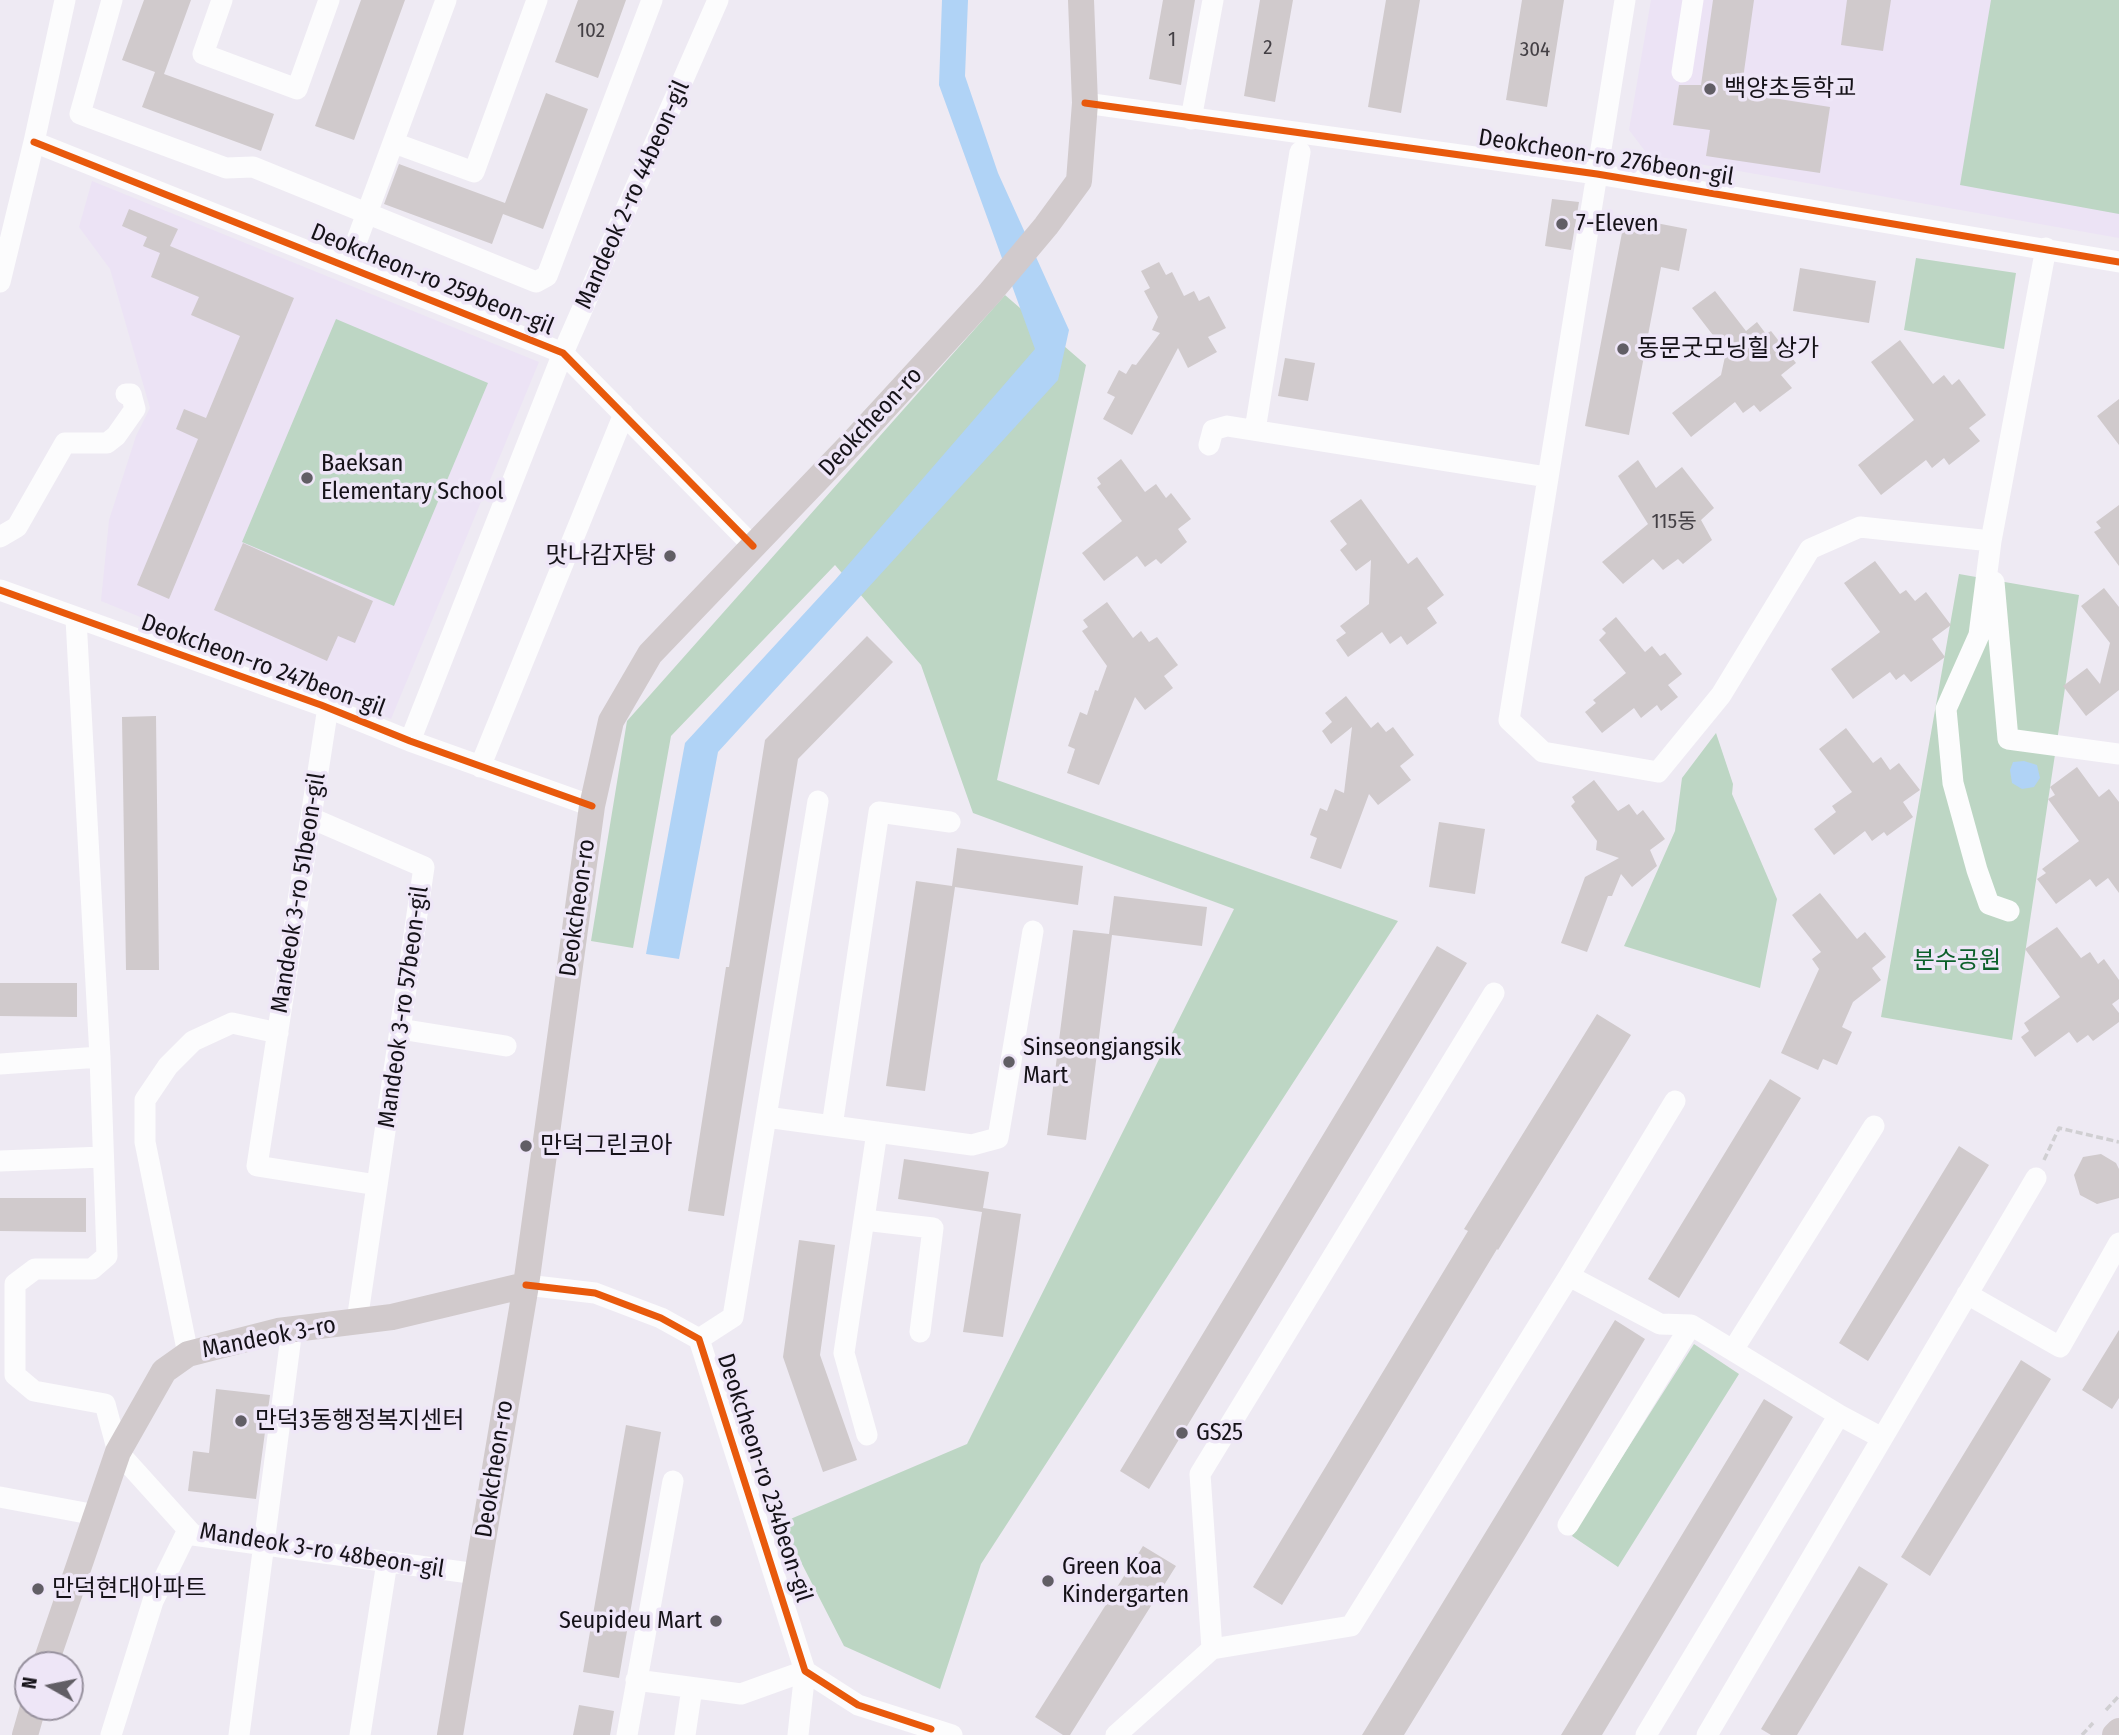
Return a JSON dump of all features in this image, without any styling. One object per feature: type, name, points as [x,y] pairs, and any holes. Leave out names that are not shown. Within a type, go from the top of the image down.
[{"type":"main road","name":"Deokcheon-ro","points":[[450,1735],[526,1285],[592,806],[611,721],[650,654],[989,294],[1046,226],[1079,181],[1085,103],[1081,0]]},
{"type":"main road","name":"Mandeok 3-ro","points":[[50,1651],[118,1452],[164,1371],[188,1354],[292,1329],[392,1317],[526,1285]]},
{"type":"main road","points":[[2115,1735],[2119,1731]]},
{"type":"street","points":[[0,282],[65,0]]},
{"type":"street","points":[[112,0],[80,114],[226,168],[253,167],[536,282],[547,276],[652,0]]},
{"type":"street","points":[[222,0],[204,54],[297,89],[329,0]]},
{"type":"street","points":[[347,267],[446,0]]},
{"type":"street","points":[[394,143],[474,172],[537,0]]},
{"type":"street","name":"Mandeok 2-ro 44beon-gil","points":[[410,741],[563,353],[718,0]]},
{"type":"street","points":[[1191,119],[1213,0]]},
{"type":"street","points":[[1597,174],[1625,0]]},
{"type":"street","points":[[1682,72],[1693,0]]},
{"type":"street","name":"Deokcheon-ro 276beon-gil","points":[[1085,103],[1597,174],[2119,262]]},
{"type":"street","name":"Deokcheon-ro 259beon-gil","points":[[34,142],[563,353],[754,546]]},
{"type":"street","points":[[1255,430],[1300,152]]},
{"type":"street","name":"Deokcheon-ro 276beon-gil","points":[[1597,174],[1546,477],[1509,720],[1543,752],[1658,772],[1721,695],[1810,549],[1860,527],[1991,541]]},
{"type":"street","points":[[2009,911],[1989,904],[1977,870],[1953,783],[1946,709],[1979,635],[1991,541],[2046,248]]},
{"type":"street","points":[[0,537],[17,527],[65,443],[107,443],[116,436],[135,409],[131,394],[125,394]]},
{"type":"street","points":[[480,767],[624,414]]},
{"type":"street","points":[[1209,445],[1213,430],[1227,426],[1546,477]]},
{"type":"street","points":[[1991,541],[2008,739],[2119,754]]},
{"type":"street","name":"Deokcheon-ro 247beon-gil","points":[[0,590],[592,806]]},
{"type":"street","points":[[76,619],[100,1057],[107,1256],[92,1269],[36,1269],[8,1285],[15,1375],[34,1391],[105,1405],[118,1452]]},
{"type":"street","name":"Mandeok 3-ro 51beon-gil","points":[[188,1354],[145,1142],[145,1100],[168,1066],[193,1041],[232,1023],[278,1032],[328,708]]},
{"type":"street","points":[[699,1339],[733,1317],[818,801]]},
{"type":"street","points":[[832,1126],[879,812],[950,822]]},
{"type":"street","name":"Mandeok 3-ro 57beon-gil","points":[[311,818],[424,867],[357,1321]]},
{"type":"street","points":[[766,1117],[972,1145],[998,1138],[1033,931]]},
{"type":"street","points":[[1212,1649],[1200,1474],[1494,993]]},
{"type":"street","points":[[400,1029],[506,1046]]},
{"type":"street","points":[[278,1032],[257,1166],[377,1185]]},
{"type":"street","points":[[0,1064],[100,1057]]},
{"type":"street","points":[[1116,1735],[1212,1649],[1352,1626],[1675,1101]]},
{"type":"street","points":[[1733,1350],[1874,1126]]},
{"type":"street","points":[[867,1435],[844,1353],[877,1132]]},
{"type":"street","points":[[0,1161],[103,1157]]},
{"type":"street","points":[[1707,1735],[2036,1178]]},
{"type":"street","points":[[864,1220],[933,1228],[920,1332]]},
{"type":"street","points":[[1967,1294],[2060,1347],[2119,1243]]},
{"type":"street","points":[[1569,1276],[1660,1324],[1691,1325],[1882,1438]]},
{"type":"street","name":"Deokcheon-ro 234beon-gil","points":[[526,1285],[595,1293],[661,1318],[699,1339],[805,1671]]},
{"type":"street","points":[[1568,1525],[1691,1325]]},
{"type":"street","points":[[239,1735],[292,1329]]},
{"type":"street","points":[[1646,1735],[1839,1415]]},
{"type":"street","name":"Mandeok 3-ro 48beon-gil","points":[[118,1452],[192,1535],[478,1574]]},
{"type":"street","points":[[627,1735],[673,1481]]},
{"type":"street","points":[[0,1497],[96,1515]]},
{"type":"street","points":[[111,1735],[153,1601],[188,1530]]},
{"type":"street","points":[[360,1735],[387,1562]]},
{"type":"street","points":[[636,1680],[741,1694],[805,1671]]},
{"type":"street","points":[[805,1671],[858,1705],[952,1735]]},
{"type":"street","points":[[798,1735],[805,1671]]},
{"type":"street","points":[[685,1735],[692,1688]]},
{"type":"path","points":[[2036,1178],[2059,1128],[2119,1142]]},
{"type":"shaded area","points":[[1651,0],[2119,0],[2119,238],[1648,155],[1629,130]]},
{"type":"shaded area","name":"Baeksan Elementary School","points":[[92,181],[539,362],[391,719],[101,601],[109,520],[136,436],[150,408],[110,269],[79,227]]},
{"type":"green space","points":[[1991,0],[2119,0],[2119,214],[1960,185]]},
{"type":"green space","points":[[1916,258],[2016,273],[2004,349],[1904,330]]},
{"type":"green space","points":[[1005,295],[1086,365],[997,780],[1398,921],[981,1564],[940,1689],[844,1646],[781,1523],[967,1444],[1234,909],[973,813],[921,665],[835,565],[671,736],[633,948],[591,941],[627,721]]},
{"type":"green space","points":[[336,319],[488,383],[394,606],[242,542]]},
{"type":"green space","name":"분수공원","points":[[1959,574],[2079,595],[2012,1040],[1881,1017]]},
{"type":"green space","points":[[1716,733],[1733,784],[1732,794],[1777,899],[1760,988],[1624,946],[1675,831],[1682,778]]},
{"type":"green space","points":[[1694,1344],[1739,1374],[1618,1567],[1572,1536]]},
{"type":"water","points":[[942,0],[968,0],[965,76],[998,173],[1069,330],[1058,380],[718,752],[679,959],[646,954],[685,743],[835,580],[1035,349],[939,85]]},
{"type":"water","points":[[2024,761],[2037,765],[2040,778],[2034,787],[2022,789],[2012,783],[2010,770],[2013,762]]},
{"type":"building","points":[[144,0],[191,0],[164,74],[274,114],[261,151],[142,107],[155,72],[122,60]]},
{"type":"building","points":[[361,0],[405,0],[354,140],[315,126]]},
{"type":"building","points":[[578,0],[626,0],[598,78],[555,62]]},
{"type":"building","points":[[1163,0],[1195,0],[1181,85],[1149,79]]},
{"type":"building","points":[[1260,0],[1293,0],[1275,102],[1244,96]]},
{"type":"building","points":[[1386,0],[1420,0],[1401,113],[1368,107]]},
{"type":"building","points":[[1522,0],[1564,0],[1547,107],[1506,100]]},
{"type":"building","name":"백양초등학교","points":[[1713,0],[1754,0],[1741,93],[1830,107],[1820,173],[1706,156],[1710,130],[1673,125],[1679,85],[1701,85]]},
{"type":"building","name":"백양초등학교","points":[[1847,0],[1891,0],[1883,51],[1841,45]]},
{"type":"building","points":[[546,93],[588,109],[543,229],[503,214],[492,244],[384,204],[399,164],[505,203]]},
{"type":"building","name":"7-Eleven","points":[[1552,199],[1579,202],[1571,250],[1545,246]]},
{"type":"building","points":[[129,209],[178,229],[170,246],[294,298],[169,599],[137,585],[198,439],[176,429],[184,409],[206,418],[240,336],[191,315],[199,297],[151,277],[160,253],[143,246],[147,237],[122,226]]},
{"type":"building","name":"동문굿모닝힐 상가","points":[[1625,217],[1687,229],[1679,271],[1661,267],[1629,435],[1585,426]]},
{"type":"building","points":[[1159,262],[1166,275],[1172,272],[1184,296],[1194,291],[1199,301],[1209,296],[1226,328],[1208,337],[1217,352],[1188,368],[1178,348],[1132,435],[1103,419],[1115,397],[1107,393],[1119,370],[1126,374],[1132,364],[1136,365],[1160,333],[1152,330],[1158,317],[1144,291],[1150,288],[1141,271]]},
{"type":"building","points":[[1800,268],[1876,281],[1869,323],[1793,311]]},
{"type":"building","points":[[1715,291],[1746,331],[1757,322],[1766,334],[1771,331],[1796,363],[1781,375],[1792,388],[1760,412],[1754,405],[1743,413],[1735,402],[1691,437],[1672,413],[1721,375],[1726,352],[1692,308]]},
{"type":"building","points":[[1900,340],[1933,384],[1944,375],[1952,385],[1959,379],[1986,415],[1969,428],[1980,441],[1949,465],[1944,458],[1932,468],[1926,460],[1881,495],[1858,465],[1914,420],[1871,362]]},
{"type":"building","points":[[1285,358],[1315,363],[1308,401],[1278,396]]},
{"type":"building","points":[[2119,399],[2119,445],[2097,416]]},
{"type":"building","points":[[1121,459],[1145,492],[1156,484],[1166,498],[1171,493],[1191,519],[1178,529],[1187,542],[1161,564],[1156,559],[1145,567],[1137,556],[1104,581],[1082,553],[1122,521],[1097,487],[1101,484],[1097,478]]},
{"type":"building","points":[[1638,460],[1656,488],[1682,467],[1714,508],[1701,520],[1712,540],[1683,564],[1678,559],[1663,570],[1653,559],[1623,584],[1602,562],[1648,524],[1618,476]]},
{"type":"building","points":[[1361,499],[1408,564],[1417,557],[1444,595],[1427,608],[1437,623],[1407,645],[1401,636],[1390,644],[1382,632],[1348,657],[1336,640],[1346,633],[1340,626],[1369,604],[1371,560],[1356,571],[1340,550],[1347,544],[1330,521]]},
{"type":"building","points":[[2119,505],[2119,566],[2094,532],[2101,528],[2096,522]]},
{"type":"building","points":[[243,543],[373,601],[355,643],[338,636],[327,661],[214,610]]},
{"type":"building","points":[[1875,561],[1900,594],[1906,590],[1915,601],[1926,592],[1951,625],[1932,639],[1945,657],[1911,682],[1904,674],[1896,680],[1890,672],[1853,699],[1831,669],[1880,632],[1844,583]]},
{"type":"building","points":[[2104,588],[2119,607],[2119,690],[2086,716],[2063,686],[2087,668],[2100,684],[2110,643],[2081,606]]},
{"type":"building","points":[[1107,602],[1133,638],[1141,631],[1149,642],[1157,637],[1178,665],[1164,676],[1173,688],[1145,710],[1135,697],[1099,785],[1067,773],[1075,749],[1068,746],[1080,712],[1087,715],[1107,666],[1082,631],[1088,627],[1083,620]]},
{"type":"building","points":[[1616,617],[1645,652],[1652,646],[1660,656],[1665,653],[1682,674],[1668,685],[1678,697],[1661,711],[1657,705],[1641,718],[1634,708],[1602,733],[1585,712],[1596,703],[1593,700],[1626,673],[1599,640],[1606,633],[1602,629]]},
{"type":"building","points":[[867,636],[893,662],[798,759],[724,1216],[688,1211],[765,740]]},
{"type":"building","points":[[1346,696],[1371,728],[1378,722],[1386,732],[1393,727],[1414,755],[1400,766],[1411,780],[1378,805],[1369,794],[1341,869],[1310,858],[1317,838],[1310,835],[1320,808],[1327,811],[1335,789],[1344,793],[1352,727],[1331,744],[1322,731],[1332,722],[1325,713]]},
{"type":"building","points":[[156,716],[159,970],[126,970],[122,717]]},
{"type":"building","points":[[1846,728],[1873,763],[1881,757],[1890,770],[1899,763],[1920,790],[1903,802],[1913,817],[1887,836],[1884,832],[1872,841],[1865,831],[1834,855],[1814,829],[1836,812],[1832,806],[1852,792],[1819,749]]},
{"type":"building","points":[[2077,767],[2099,797],[2109,789],[2119,802],[2119,893],[2108,878],[2096,887],[2090,879],[2056,904],[2037,879],[2046,873],[2042,869],[2079,841],[2048,799],[2055,795],[2050,787]]},
{"type":"building","points":[[1594,780],[1618,811],[1629,804],[1637,815],[1643,810],[1665,839],[1650,850],[1657,866],[1632,887],[1621,874],[1612,896],[1608,896],[1587,952],[1561,943],[1585,877],[1619,858],[1596,850],[1597,841],[1571,806],[1575,802],[1572,797]]},
{"type":"building","points":[[1439,822],[1485,829],[1475,894],[1429,887]]},
{"type":"building","points":[[957,848],[1083,866],[1078,905],[955,887],[925,1091],[886,1086],[916,881],[952,886]]},
{"type":"building","points":[[1820,893],[1857,939],[1865,932],[1886,957],[1872,968],[1881,980],[1853,1002],[1842,1027],[1852,1032],[1837,1065],[1823,1059],[1818,1070],[1781,1053],[1819,969],[1812,959],[1821,952],[1792,915]]},
{"type":"building","points":[[1114,896],[1207,907],[1202,946],[1112,935],[1086,1140],[1047,1135],[1073,930],[1109,934]]},
{"type":"building","points":[[2057,927],[2081,958],[2090,952],[2098,964],[2104,959],[2119,980],[2119,999],[2112,1004],[2119,1013],[2119,1022],[2093,1041],[2088,1035],[2077,1043],[2069,1032],[2035,1057],[2021,1037],[2029,1031],[2024,1023],[2060,997],[2025,949]]},
{"type":"building","points":[[1437,946],[1467,963],[1149,1489],[1120,1471]]},
{"type":"building","points":[[0,983],[77,983],[77,1017],[0,1016]]},
{"type":"building","points":[[1597,1014],[1631,1035],[1497,1249],[1282,1605],[1253,1587],[1468,1231],[1464,1229]]},
{"type":"building","points":[[1770,1079],[1801,1098],[1679,1298],[1648,1279]]},
{"type":"building","points":[[1959,1146],[1989,1165],[1868,1361],[1839,1343]]},
{"type":"building","points":[[2101,1154],[2116,1163],[2119,1169],[2119,1198],[2097,1204],[2080,1195],[2074,1175],[2083,1157]]},
{"type":"building","points":[[904,1159],[989,1172],[983,1208],[1021,1214],[1003,1337],[963,1332],[982,1212],[898,1199]]},
{"type":"building","points":[[0,1198],[86,1198],[86,1232],[0,1231]]},
{"type":"building","points":[[799,1240],[835,1245],[820,1355],[857,1460],[823,1472],[783,1357]]},
{"type":"building","points":[[1615,1320],[1645,1339],[1524,1540],[1404,1735],[1362,1735]]},
{"type":"building","points":[[2119,1330],[2119,1398],[2112,1409],[2082,1390]]},
{"type":"building","points":[[2021,1360],[2051,1379],[1930,1576],[1901,1557]]},
{"type":"building","points":[[216,1389],[270,1395],[256,1499],[188,1491],[193,1451],[209,1453]]},
{"type":"building","points":[[1764,1399],[1793,1417],[1602,1735],[1561,1735]]},
{"type":"building","points":[[626,1425],[661,1432],[619,1678],[583,1672]]},
{"type":"building","points":[[1143,1546],[1176,1566],[1070,1735],[1063,1735],[1035,1717]]},
{"type":"building","points":[[1859,1566],[1888,1584],[1797,1735],[1771,1735],[1761,1729]]},
{"type":"building","points":[[579,1705],[614,1711],[610,1735],[573,1735]]},
{"type":"cycle path","points":[[1085,103],[1597,174],[2119,262]]},
{"type":"cycle path","points":[[34,142],[563,353],[753,546]]},
{"type":"cycle path","points":[[0,590],[592,806]]},
{"type":"cycle path","points":[[526,1285],[595,1293],[661,1318],[699,1339],[805,1671],[858,1705],[931,1729]]},
{"type":"place","name":"백양초등학교","points":[[1710,89]]},
{"type":"place","name":"7-Eleven","points":[[1562,224]]},
{"type":"place","name":"동문굿모닝힐 상가","points":[[1623,349]]},
{"type":"place","name":"Baeksan Elementary School","points":[[307,478]]},
{"type":"place","name":"맛나감자탕","points":[[670,556]]},
{"type":"place","name":"Sinseongjangsik Mart","points":[[1009,1062]]},
{"type":"place","name":"만덕그린코아","points":[[526,1146]]},
{"type":"place","name":"만덕3동행정복지센터","points":[[241,1421]]},
{"type":"place","name":"GS25","points":[[1182,1433]]},
{"type":"place","name":"Green Koa Kindergarten","points":[[1048,1581]]},
{"type":"place","name":"만덕현대아파트","points":[[38,1589]]},
{"type":"place","name":"Seupideu Mart","points":[[716,1621]]}]
